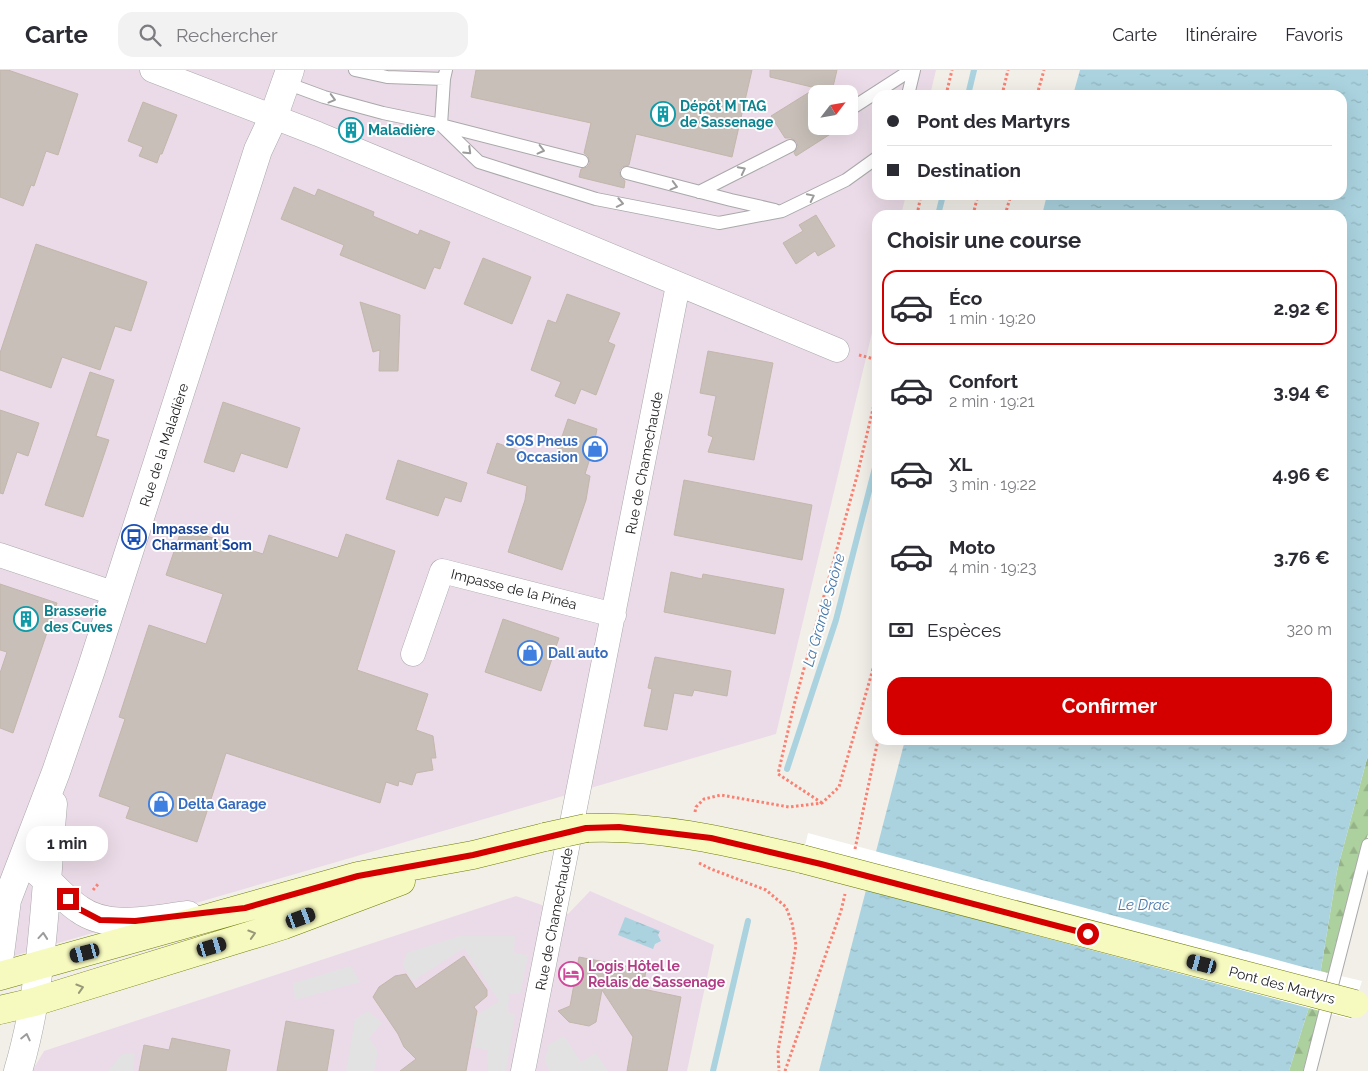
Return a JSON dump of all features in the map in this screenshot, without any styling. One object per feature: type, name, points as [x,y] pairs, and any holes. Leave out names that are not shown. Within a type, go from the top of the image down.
[{"type":"main road","name":"Pont des Martyrs","points":[[473,855],[586,828],[619,827],[711,838],[1364,1005]]},
{"type":"main road","points":[[0,976],[358,876],[473,855]]},
{"type":"main road","points":[[0,1010],[34,1002],[284,924],[473,855]]},
{"type":"street","points":[[152,70],[350,147],[837,350]]},
{"type":"street","name":"Rue de la Maladière","points":[[0,954],[7,900],[24,860],[56,772],[116,594],[258,150],[273,118],[288,77]]},
{"type":"street","name":"Rue de Chamechaude","points":[[524,1071],[678,285]]},
{"type":"street","points":[[0,555],[116,594]]},
{"type":"street","name":"Impasse de la Pinéa","points":[[413,654],[442,571],[614,615]]},
{"type":"street","name":"Rue de la Maladière","points":[[18,1071],[34,1002],[40,965],[56,772]]},
{"type":"street","points":[[24,860],[79,909],[100,920],[135,921],[245,908]]},
{"type":"lane","points":[[355,70],[387,77],[445,75],[441,125]]},
{"type":"lane","points":[[909,90],[912,70]]},
{"type":"lane","points":[[880,90],[912,70]]},
{"type":"lane","points":[[288,77],[324,97],[582,161]]},
{"type":"lane","points":[[858,104],[872,95]]},
{"type":"lane","points":[[441,125],[479,162],[596,199],[719,223],[782,211],[846,180],[872,162]]},
{"type":"lane","points":[[699,192],[790,146]]},
{"type":"lane","points":[[627,173],[782,211]]},
{"type":"lane","points":[[1310,1071],[1368,844]]},
{"type":"path","points":[[947,90],[952,70]]},
{"type":"path","points":[[1003,90],[1008,70]]},
{"type":"path","points":[[1038,90],[1044,70]]},
{"type":"path","points":[[822,803],[778,774],[796,696],[857,476],[872,413]]},
{"type":"path","points":[[694,818],[696,807],[704,799],[721,795],[789,808],[822,803],[839,787],[872,672]]},
{"type":"path","points":[[853,854],[877,745]]},
{"type":"path","points":[[694,860],[711,869],[766,890],[786,907],[792,923],[796,945],[778,1051],[779,1071]]},
{"type":"path","points":[[785,1071],[835,930],[845,892]]},
{"type":"shaded area","points":[[0,70],[936,70],[931,90],[872,90],[872,200],[905,200],[902,210],[872,210],[872,333],[776,734],[0,960]]},
{"type":"shaded area","points":[[590,891],[714,945],[687,1071],[32,1071],[44,1051],[516,896],[568,914]]},
{"type":"shaded area","points":[[460,936],[515,936],[514,953],[528,955],[520,994],[509,993],[508,1012],[515,1015],[506,1071],[488,1071],[487,1050],[474,1047],[477,1024],[474,1017],[499,1001],[464,948],[413,981],[403,966],[406,953]]},
{"type":"shaded area","points":[[351,966],[360,982],[295,1000],[293,983]]},
{"type":"shaded area","points":[[368,1011],[382,1023],[369,1038],[378,1051],[374,1071],[346,1071],[355,1019]]},
{"type":"shaded area","points":[[564,1036],[581,1062],[596,1053],[608,1071],[550,1071],[545,1062],[548,1045]]},
{"type":"shaded area","points":[[135,1053],[133,1071],[108,1071],[122,1054]]},
{"type":"green space","points":[[1368,755],[1368,834],[1358,863],[1342,930],[1303,1071],[1289,1071],[1321,969],[1337,871]]},
{"type":"water","name":"Le Drac","points":[[1080,70],[1368,70],[1368,755],[1337,871],[1321,969],[1289,1071],[819,1071],[904,745],[1347,745],[1347,210],[1043,210],[1046,200],[1347,200],[1347,90],[1074,90]]},
{"type":"water","points":[[625,917],[660,931],[658,935],[661,941],[655,944],[653,949],[618,935]]},
{"type":"pier","points":[[808,833],[1303,967],[1362,981],[1350,1019],[799,872]]},
{"type":"building","points":[[0,70],[8,70],[78,94],[58,155],[46,151],[34,186],[31,185],[23,206],[0,197]]},
{"type":"building","name":"Dépôt M TAG de Sassenage","points":[[476,70],[752,70],[732,157],[636,134],[629,165],[622,167],[619,171],[621,178],[625,181],[624,188],[579,177],[581,169],[587,167],[590,163],[588,156],[584,153],[591,123],[471,97]]},
{"type":"building","points":[[770,70],[837,70],[833,85],[808,86],[770,77]]},
{"type":"building","points":[[808,93],[808,135],[829,135],[796,156],[794,153],[798,147],[797,142],[791,138],[785,138],[771,116]]},
{"type":"building","points":[[143,102],[177,115],[157,163],[139,156],[143,147],[128,141]]},
{"type":"building","points":[[294,187],[315,196],[318,189],[374,212],[373,216],[418,235],[420,230],[450,242],[440,269],[434,267],[425,289],[340,255],[344,245],[281,219]]},
{"type":"building","points":[[816,215],[835,246],[818,256],[815,251],[796,264],[783,243],[803,231],[799,225]]},
{"type":"building","points":[[36,244],[147,282],[131,331],[115,326],[100,370],[62,357],[51,388],[0,370],[0,353]]},
{"type":"building","points":[[483,258],[531,277],[512,324],[464,304]]},
{"type":"building","points":[[567,294],[620,313],[608,342],[615,345],[596,395],[581,389],[575,404],[555,396],[561,382],[531,370],[548,320],[556,323]]},
{"type":"building","points":[[360,302],[400,315],[398,371],[379,371],[380,350],[373,352]]},
{"type":"building","points":[[708,351],[773,363],[754,460],[708,452],[713,437],[708,435],[716,396],[700,393]]},
{"type":"building","points":[[90,372],[114,380],[96,436],[109,440],[83,517],[45,505]]},
{"type":"building","points":[[223,402],[300,428],[287,468],[241,453],[234,472],[204,462]]},
{"type":"building","points":[[0,410],[39,423],[28,456],[17,452],[3,494],[0,493]]},
{"type":"building","points":[[568,419],[597,429],[585,474],[590,476],[586,500],[562,570],[508,552],[525,500],[527,486],[487,473],[497,443],[553,463]]},
{"type":"building","points":[[398,460],[467,483],[461,502],[445,497],[438,516],[386,499]]},
{"type":"building","points":[[684,480],[812,505],[802,560],[674,535]]},
{"type":"building","points":[[182,528],[263,554],[269,535],[338,558],[346,534],[395,551],[357,670],[428,694],[416,730],[433,736],[436,758],[431,758],[433,770],[416,773],[412,785],[399,781],[398,786],[386,782],[380,803],[226,753],[197,842],[126,818],[130,807],[99,796],[125,719],[119,717],[149,625],[206,644],[223,594],[166,575]]},
{"type":"building","points":[[671,572],[702,579],[703,574],[784,589],[775,634],[664,612]]},
{"type":"building","name":"Brasserie des Cuves","points":[[0,584],[57,603],[13,733],[0,728],[0,673],[7,652],[0,650]]},
{"type":"building","points":[[503,619],[559,638],[541,691],[485,672]]},
{"type":"building","points":[[655,657],[731,671],[727,696],[694,690],[692,696],[674,693],[667,730],[644,726],[652,689],[648,688]]},
{"type":"building","points":[[464,956],[487,990],[487,996],[474,1007],[477,1011],[466,1071],[400,1071],[416,1059],[404,1047],[398,1034],[373,997],[379,987],[395,976],[406,974],[416,989]]},
{"type":"building","points":[[579,957],[646,970],[643,989],[681,997],[667,1071],[627,1071],[633,1037],[602,990],[596,1022],[589,1026],[569,1022],[558,1011],[570,1006]]},
{"type":"building","points":[[286,1021],[334,1030],[327,1071],[277,1071]]},
{"type":"building","points":[[172,1038],[230,1050],[226,1071],[139,1071],[144,1045],[169,1050]]},
{"type":"waterway","name":"La Grande Saône","points":[[969,90],[974,70]]},
{"type":"waterway","name":"La Grande Saône","points":[[939,210],[942,200]]},
{"type":"waterway","name":"La Grande Saône","points":[[787,769],[836,620],[872,479]]},
{"type":"waterway","name":"La Grande Saône","points":[[713,1071],[748,921]]},
{"type":"place","name":"Dépôt M TAG de Sassenage","points":[[663,114]]},
{"type":"place","name":"Maladière","points":[[351,130]]},
{"type":"place","name":"SOS Pneus Occasion","points":[[595,449]]},
{"type":"place","name":"Impasse du Charmant Som","points":[[134,537]]},
{"type":"place","name":"Brasserie des Cuves","points":[[26,619]]},
{"type":"place","name":"Dall auto","points":[[530,653]]},
{"type":"place","name":"Delta Garage","points":[[161,804]]},
{"type":"place","name":"Logis Hôtel le Relais de Sassenage","points":[[571,974]]},
{"type":"route","points":[[68,899],[79,909],[100,920],[135,921],[245,908],[358,876],[473,855],[586,828],[619,827],[711,838],[821,864],[1088,934]]}]
